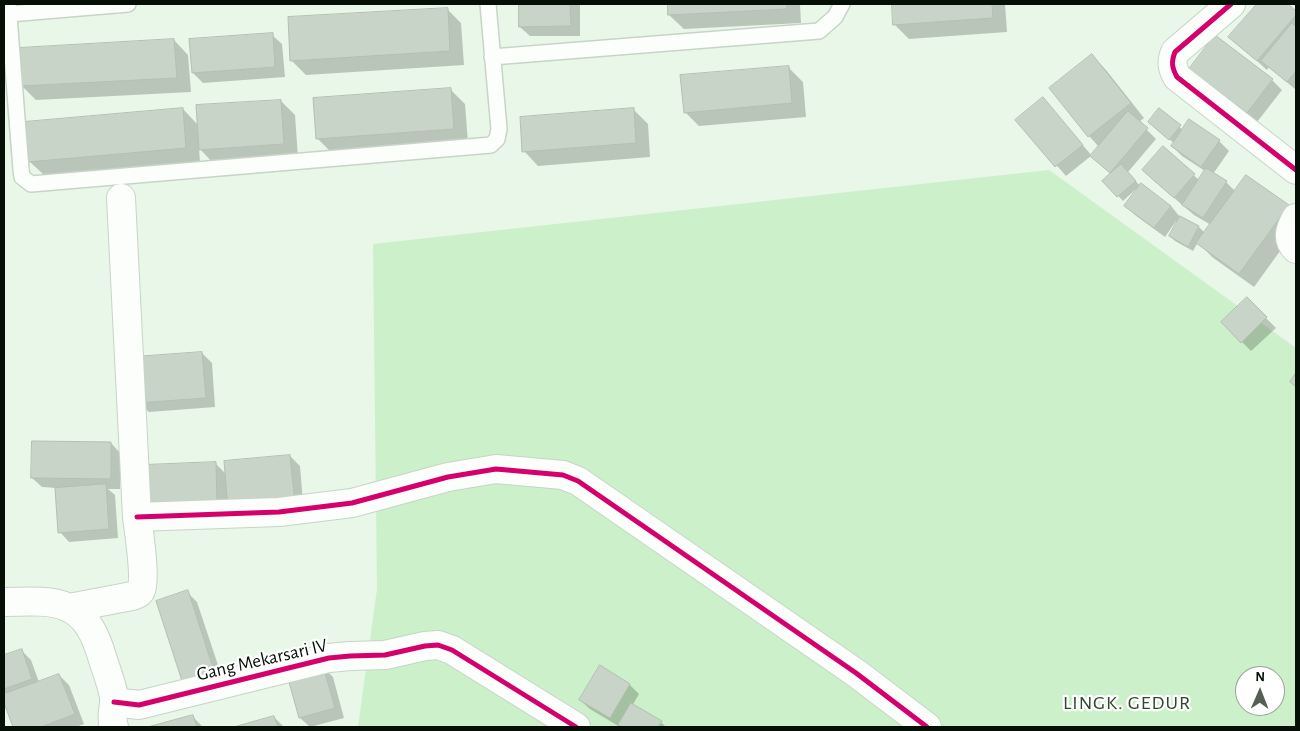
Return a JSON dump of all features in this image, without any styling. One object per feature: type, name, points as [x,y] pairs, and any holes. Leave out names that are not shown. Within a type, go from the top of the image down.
[{"type":"street","points":[[1230,4],[1174,52],[1171,61],[1173,70],[1177,76],[1296,170]]},
{"type":"street","points":[[69,608],[132,596],[138,594],[141,590],[142,570],[137,517],[121,198]]},
{"type":"street","points":[[1296,218],[1290,233],[1291,244],[1296,249]]},
{"type":"street","points":[[137,517],[279,512],[352,503],[448,477],[496,469],[563,475],[578,481],[856,673],[927,727]]},
{"type":"street","name":"Gang Mekarsari IV","points":[[4,602],[51,602],[69,608],[85,619],[96,635],[113,691],[114,714],[139,705],[308,662],[350,656],[385,655],[438,645],[460,654],[576,727]]},
{"type":"lane","points":[[128,4],[9,9],[22,177],[31,184],[491,145],[497,139],[499,129],[488,4]]},
{"type":"lane","points":[[492,57],[819,31],[835,17],[842,4]]},
{"type":"green space","points":[[1049,170],[1296,348],[1296,727],[358,727],[377,589],[373,244]]},
{"type":"building","points":[[519,4],[570,4],[571,26],[519,27]]},
{"type":"building","points":[[668,4],[787,4],[787,9],[668,15]]},
{"type":"building","points":[[892,4],[992,4],[993,18],[893,25]]},
{"type":"building","points":[[1257,4],[1288,4],[1296,11],[1296,15],[1257,61],[1228,37]]},
{"type":"building","points":[[448,8],[450,51],[290,61],[288,17]]},
{"type":"building","points":[[1292,23],[1296,27],[1296,71],[1287,82],[1261,61]]},
{"type":"building","points":[[273,33],[275,67],[192,73],[189,39]]},
{"type":"building","points":[[1215,35],[1273,79],[1247,113],[1189,69]]},
{"type":"building","points":[[174,39],[177,78],[21,86],[19,48]]},
{"type":"building","points":[[1092,54],[1131,103],[1088,137],[1049,88]]},
{"type":"building","points":[[789,66],[792,103],[684,113],[680,75]]},
{"type":"building","points":[[451,88],[454,129],[316,139],[313,98]]},
{"type":"building","points":[[1043,97],[1083,145],[1055,167],[1015,120]]},
{"type":"building","points":[[281,100],[284,144],[199,150],[196,105]]},
{"type":"building","points":[[183,108],[186,148],[28,162],[24,122]]},
{"type":"building","points":[[634,108],[636,143],[522,152],[520,117]]},
{"type":"building","points":[[1159,108],[1181,125],[1169,140],[1148,122]]},
{"type":"building","points":[[1128,111],[1148,128],[1110,173],[1090,156]]},
{"type":"building","points":[[1189,119],[1220,140],[1201,167],[1171,146]]},
{"type":"building","points":[[1163,146],[1195,174],[1174,198],[1142,170]]},
{"type":"building","points":[[1121,164],[1136,181],[1117,197],[1102,181]]},
{"type":"building","points":[[1206,168],[1227,181],[1203,218],[1182,205]]},
{"type":"building","points":[[1246,175],[1289,205],[1239,274],[1196,243]]},
{"type":"building","points":[[1141,183],[1171,206],[1154,228],[1124,206]]},
{"type":"building","points":[[1180,216],[1199,226],[1188,247],[1169,236]]},
{"type":"building","points":[[1247,297],[1267,317],[1241,343],[1221,322]]},
{"type":"building","points":[[202,352],[206,398],[137,403],[134,357]]},
{"type":"building","points":[[1296,373],[1296,387],[1290,382]]},
{"type":"building","points":[[32,441],[111,442],[111,479],[31,478]]},
{"type":"building","points":[[290,455],[295,504],[228,510],[224,461]]},
{"type":"building","points":[[216,462],[217,505],[146,508],[145,465]]},
{"type":"building","points":[[106,484],[109,529],[58,533],[55,488]]},
{"type":"building","points":[[188,590],[215,674],[183,684],[156,601]]},
{"type":"building","points":[[22,649],[32,679],[4,689],[4,655]]},
{"type":"building","points":[[600,665],[630,684],[610,718],[579,700]]},
{"type":"building","points":[[323,666],[335,708],[299,718],[287,675]]},
{"type":"building","points":[[59,674],[75,714],[41,727],[13,727],[4,703],[4,694]]},
{"type":"building","points":[[631,703],[662,721],[658,727],[623,727],[618,725]]},
{"type":"building","points":[[193,715],[197,727],[148,727]]},
{"type":"building","points":[[274,716],[278,727],[234,727]]},
{"type":"cycle path","points":[[1231,4],[1175,52],[1173,59],[1174,71],[1177,77],[1296,170]]},
{"type":"cycle path","points":[[137,517],[279,512],[352,503],[448,477],[496,469],[563,475],[578,481],[856,673],[927,727]]},
{"type":"cycle path","points":[[114,702],[139,705],[329,658],[385,655],[438,645],[452,650],[576,727]]},
{"type":"district","name":"LINGK. GEDUR","points":[[1127,703]]}]
